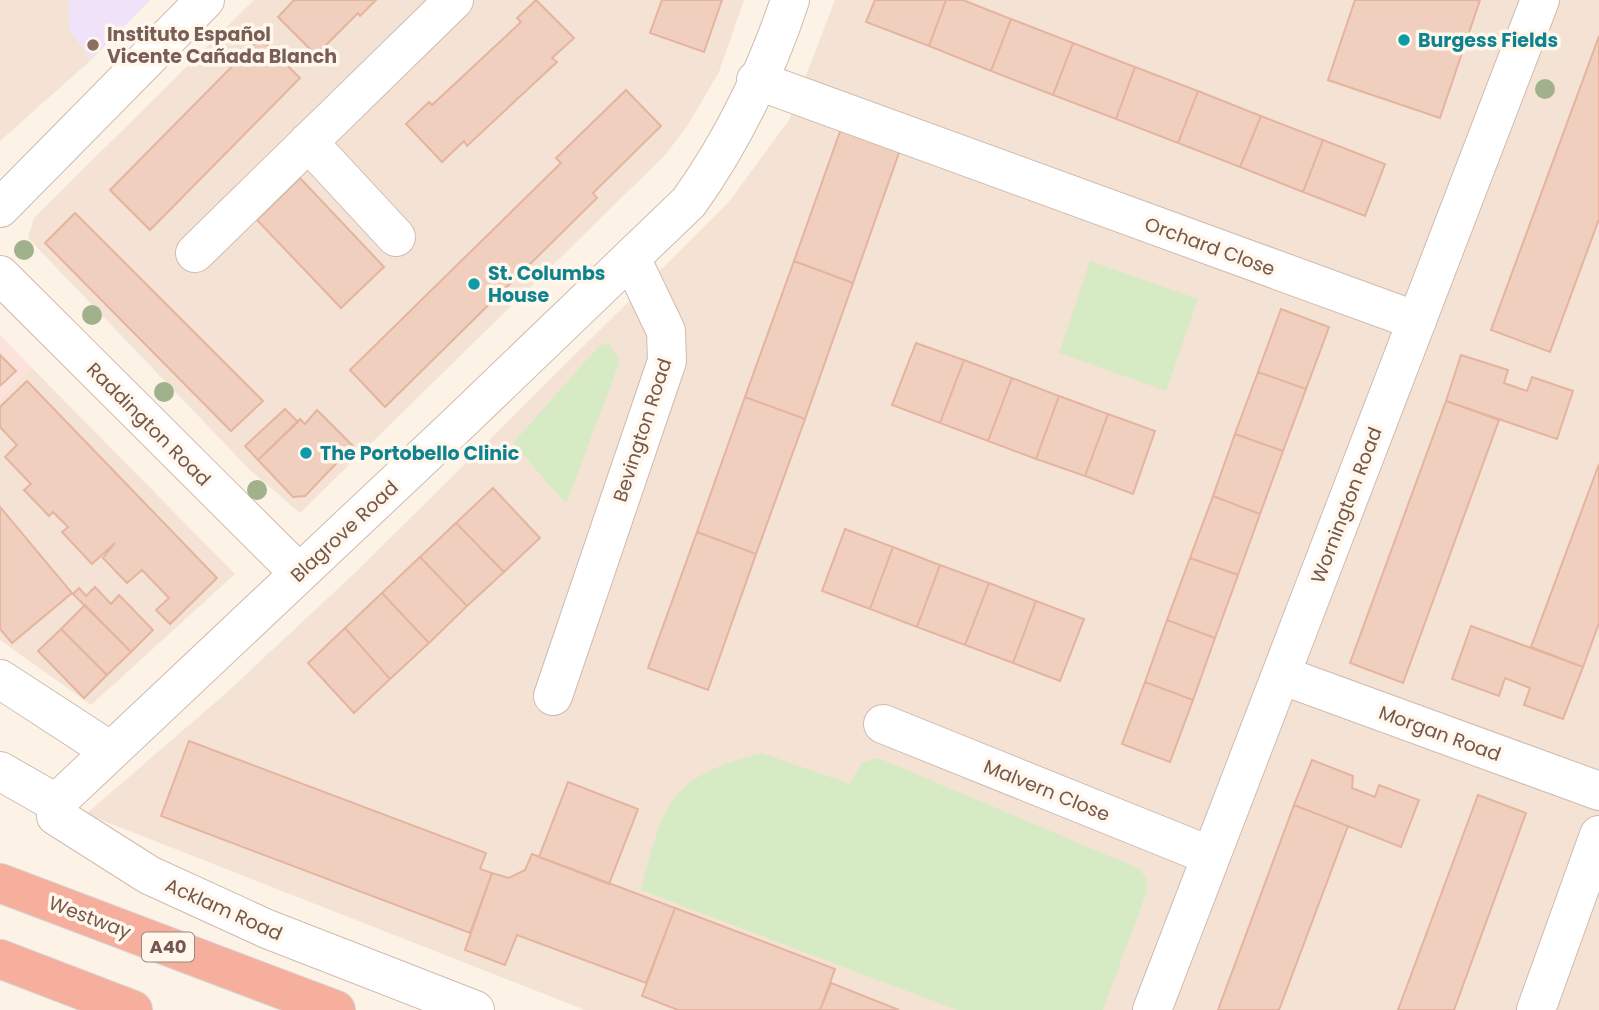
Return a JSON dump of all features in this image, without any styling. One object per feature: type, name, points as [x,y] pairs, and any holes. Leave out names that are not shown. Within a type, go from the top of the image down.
[{"type":"highway","name":"Westway","points":[[0,883],[336,1010]]},
{"type":"highway","points":[[0,959],[133,1010]]},
{"type":"street","points":[[0,208],[205,0]]},
{"type":"street","points":[[195,253],[454,0]]},
{"type":"street","points":[[631,258],[689,202],[710,172],[757,80],[790,0]]},
{"type":"street","name":"Wornington Road","points":[[1152,1010],[1540,0]]},
{"type":"street","name":"Orchard Close","points":[[757,80],[1417,321]]},
{"type":"street","points":[[308,142],[396,237]]},
{"type":"street","name":"Blagrove Road","points":[[55,803],[631,258]]},
{"type":"street","name":"Bevington Road","points":[[553,696],[667,361],[666,331],[631,258]]},
{"type":"street","name":"Raddington Road","points":[[0,275],[299,573]]},
{"type":"street","name":"Morgan Road","points":[[1280,675],[1599,791]]},
{"type":"street","points":[[0,679],[109,750]]},
{"type":"street","name":"Malvern Close","points":[[883,724],[1211,856]]},
{"type":"street","name":"Acklam Road","points":[[0,771],[55,803],[56,816],[149,875],[267,929],[475,1010]]},
{"type":"street","points":[[1536,1010],[1599,835]]},
{"type":"shaded area","points":[[0,0],[68,0],[70,30],[91,60],[0,141]]},
{"type":"shaded area","name":"Instituto Español Vicente Cañada Blanch","points":[[68,0],[150,0],[91,60],[70,30]]},
{"type":"shaded area","points":[[254,0],[744,0],[719,72],[686,128],[665,155],[300,513],[249,469],[28,238],[34,218]]},
{"type":"shaded area","points":[[835,0],[1599,0],[1599,1010],[585,1010],[86,814],[224,695],[358,570],[728,203],[789,120]]},
{"type":"shaded area","points":[[0,335],[31,367],[0,401]]},
{"type":"shaded area","points":[[31,367],[235,574],[91,705],[0,640],[0,401]]},
{"type":"green space","points":[[1090,261],[1198,299],[1166,391],[1059,353]]},
{"type":"green space","points":[[609,344],[619,359],[618,366],[566,504],[513,443],[600,345]]},
{"type":"green space","points":[[762,753],[850,784],[861,763],[878,758],[1140,869],[1146,879],[1147,891],[1103,1010],[957,1010],[641,890],[657,835],[674,798],[688,784],[706,773],[730,762]]},
{"type":"building","points":[[294,0],[376,0],[360,16],[358,13],[316,55],[278,17]]},
{"type":"building","points":[[536,0],[574,38],[552,58],[557,62],[467,146],[464,141],[442,162],[406,124],[429,102],[432,105],[521,22],[517,18]]},
{"type":"building","points":[[662,0],[722,0],[704,52],[650,33]]},
{"type":"building","points":[[875,0],[946,0],[929,46],[866,22]]},
{"type":"building","points":[[946,0],[963,0],[1011,19],[991,71],[929,46]]},
{"type":"building","name":"Burgess Fields","points":[[1355,0],[1480,0],[1440,118],[1328,80]]},
{"type":"building","points":[[1011,19],[1073,43],[1053,95],[991,71]]},
{"type":"building","points":[[1599,36],[1599,219],[1550,352],[1491,330]]},
{"type":"building","points":[[260,38],[300,78],[150,230],[110,190]]},
{"type":"building","points":[[1073,43],[1135,67],[1116,119],[1053,95]]},
{"type":"building","points":[[1135,67],[1198,91],[1178,143],[1116,119]]},
{"type":"building","name":"St. Columbs House","points":[[626,90],[661,126],[593,193],[597,198],[385,407],[350,370],[561,163],[556,158]]},
{"type":"building","points":[[1198,91],[1261,116],[1240,167],[1178,143]]},
{"type":"building","points":[[1261,116],[1323,140],[1303,192],[1240,167]]},
{"type":"building","points":[[842,126],[901,147],[853,283],[794,261]]},
{"type":"building","points":[[1323,140],[1385,164],[1365,216],[1303,192]]},
{"type":"building","points":[[300,178],[384,267],[341,308],[257,220]]},
{"type":"building","points":[[75,213],[263,401],[231,431],[45,243]]},
{"type":"building","points":[[794,261],[853,283],[805,419],[745,397]]},
{"type":"building","points":[[1281,309],[1329,327],[1306,389],[1258,372]]},
{"type":"building","points":[[916,343],[964,360],[940,423],[892,405]]},
{"type":"building","points":[[0,355],[16,371],[0,386]]},
{"type":"building","points":[[1461,355],[1508,370],[1504,383],[1527,391],[1532,377],[1573,391],[1557,439],[1446,401]]},
{"type":"building","points":[[964,360],[1012,378],[988,441],[940,423]]},
{"type":"building","points":[[1258,372],[1306,389],[1283,451],[1235,434]]},
{"type":"building","points":[[1012,378],[1059,396],[1036,459],[988,441]]},
{"type":"building","points":[[27,381],[217,578],[170,624],[156,610],[169,598],[142,570],[127,583],[103,558],[115,543],[92,564],[62,532],[68,527],[53,512],[49,516],[24,490],[31,484],[5,457],[17,445],[0,427],[0,407]]},
{"type":"building","points":[[1059,396],[1108,414],[1085,476],[1036,459]]},
{"type":"building","points":[[745,397],[805,419],[756,554],[697,532]]},
{"type":"building","points":[[1446,401],[1499,420],[1403,683],[1350,663]]},
{"type":"building","points":[[285,409],[298,422],[258,460],[245,446]]},
{"type":"building","name":"The Portobello Clinic","points":[[317,410],[353,446],[305,496],[293,497],[258,460],[300,419],[305,424]]},
{"type":"building","points":[[1108,414],[1155,431],[1133,494],[1085,476]]},
{"type":"building","points":[[1235,434],[1283,451],[1260,514],[1213,496]]},
{"type":"building","points":[[1599,464],[1599,623],[1583,667],[1531,647]]},
{"type":"building","points":[[493,488],[540,538],[504,572],[456,523]]},
{"type":"building","points":[[1213,496],[1260,514],[1238,575],[1190,558]]},
{"type":"building","points":[[0,507],[72,593],[12,643],[0,629]]},
{"type":"building","points":[[456,523],[504,572],[467,606],[420,557]]},
{"type":"building","points":[[845,529],[893,547],[870,609],[822,591]]},
{"type":"building","points":[[697,532],[756,554],[708,690],[648,668]]},
{"type":"building","points":[[893,547],[940,565],[917,627],[870,609]]},
{"type":"building","points":[[420,557],[467,606],[429,643],[382,593]]},
{"type":"building","points":[[1190,558],[1238,575],[1215,638],[1167,620]]},
{"type":"building","points":[[940,565],[989,583],[965,645],[917,627]]},
{"type":"building","points":[[989,583],[1036,601],[1013,663],[965,645]]},
{"type":"building","points":[[95,587],[111,604],[119,595],[153,630],[131,652],[73,594],[79,588],[86,596]]},
{"type":"building","points":[[382,593],[429,643],[390,679],[345,628]]},
{"type":"building","points":[[1036,601],[1084,619],[1060,681],[1013,663]]},
{"type":"building","points":[[85,605],[131,652],[107,675],[61,629]]},
{"type":"building","points":[[1167,620],[1215,638],[1193,700],[1145,682]]},
{"type":"building","points":[[1471,626],[1583,667],[1563,719],[1524,705],[1530,688],[1505,678],[1499,696],[1452,679]]},
{"type":"building","points":[[345,628],[390,679],[354,713],[308,663]]},
{"type":"building","points":[[61,629],[107,675],[84,698],[38,651]]},
{"type":"building","points":[[1145,682],[1193,700],[1170,762],[1122,744]]},
{"type":"building","points":[[189,741],[486,853],[480,869],[492,873],[470,933],[161,816]]},
{"type":"building","points":[[1312,760],[1353,776],[1352,788],[1375,797],[1379,785],[1419,800],[1401,847],[1294,805]]},
{"type":"building","points":[[568,782],[638,809],[609,884],[539,857]]},
{"type":"building","points":[[1478,795],[1526,813],[1454,1010],[1398,1010]]},
{"type":"building","points":[[1294,805],[1348,826],[1279,1010],[1218,1010]]},
{"type":"building","points":[[532,854],[675,908],[646,983],[517,935],[505,965],[465,950],[492,873],[509,878],[525,870]]},
{"type":"building","points":[[675,908],[835,969],[820,1010],[678,1010],[642,996]]},
{"type":"building","points":[[831,983],[899,1010],[820,1010]]},
{"type":"place","name":"Burgess Fields","points":[[1404,40]]},
{"type":"place","name":"Instituto Español Vicente Cañada Blanch","points":[[93,45]]},
{"type":"place","name":"St. Columbs House","points":[[474,284]]},
{"type":"place","name":"The Portobello Clinic","points":[[306,453]]}]
